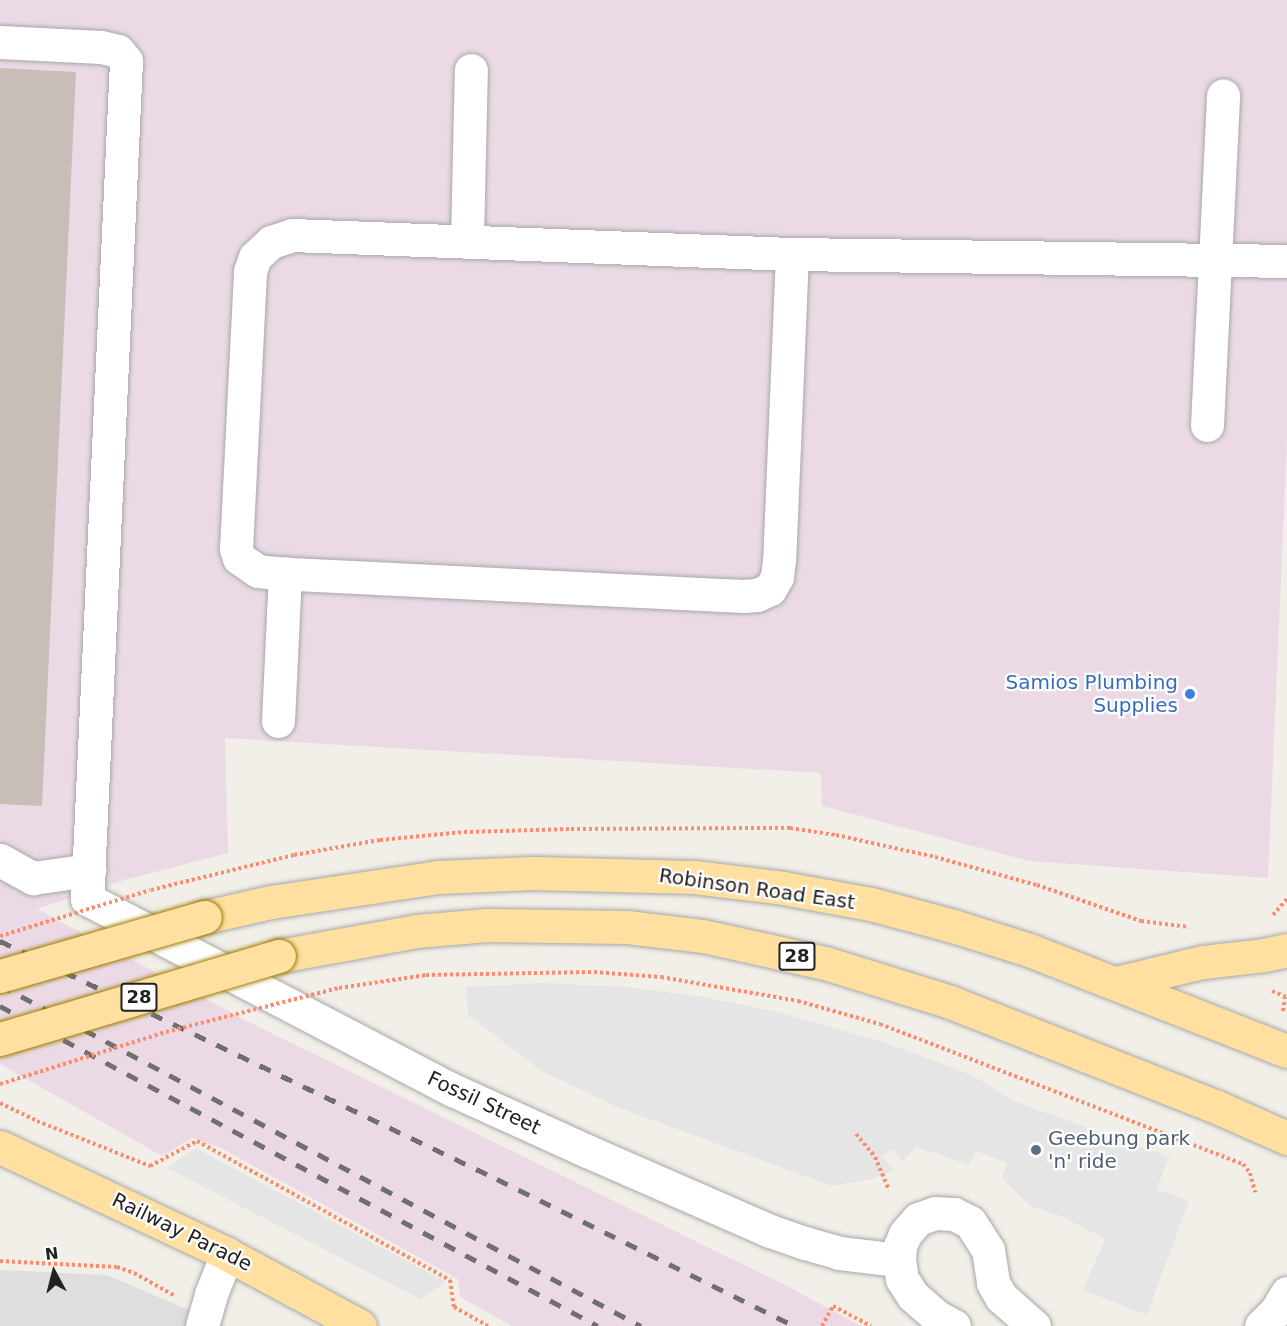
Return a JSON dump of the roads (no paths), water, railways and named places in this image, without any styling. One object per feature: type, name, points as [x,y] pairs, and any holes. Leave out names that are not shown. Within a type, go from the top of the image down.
[{"type":"main road","name":"Robinson Road East","points":[[0,976],[205,917],[294,898],[438,877],[532,873],[694,876],[783,888],[871,904],[985,936],[1116,983],[1287,1051]]},
{"type":"main road","name":"28","points":[[0,1040],[279,956],[416,931],[487,925],[627,927],[703,936],[825,963],[950,1002],[1217,1107],[1287,1138]]},
{"type":"main road","points":[[1116,983],[1203,962],[1264,956],[1287,950]]},
{"type":"main road","name":"Railway Parade","points":[[0,1146],[227,1254],[360,1326]]},
{"type":"street","points":[[0,42],[101,47],[118,51],[126,61],[88,884],[33,878],[0,860]]},
{"type":"street","points":[[467,240],[471,70]]},
{"type":"street","points":[[1207,425],[1223,95]]},
{"type":"street","points":[[792,254],[779,560],[777,577],[770,589],[758,595],[743,596],[285,573],[258,571],[239,558],[237,549],[250,271],[255,257],[271,242],[291,235],[792,254],[1287,261]]},
{"type":"street","points":[[278,721],[285,573]]},
{"type":"street","name":"Fossil Street","points":[[88,884],[453,1090],[587,1151],[788,1237],[839,1253],[899,1260]]},
{"type":"street","points":[[954,1326],[936,1316],[913,1296],[902,1279],[899,1260],[905,1234],[918,1219],[935,1213],[954,1214],[970,1222],[988,1250],[993,1283],[1001,1297],[1034,1326]]},
{"type":"street","points":[[203,1319],[227,1254]]},
{"type":"street","points":[[1261,1326],[1276,1311],[1287,1293]]},
{"type":"railway","points":[[0,941],[497,1179],[795,1326]]},
{"type":"railway","points":[[0,985],[641,1326]]},
{"type":"railway","points":[[0,1006],[598,1326]]},
{"type":"place","name":"Samios Plumbing Supplies","points":[[1190,694]]},
{"type":"place","name":"Geebung park 'n' ride","points":[[1036,1150]]}]
